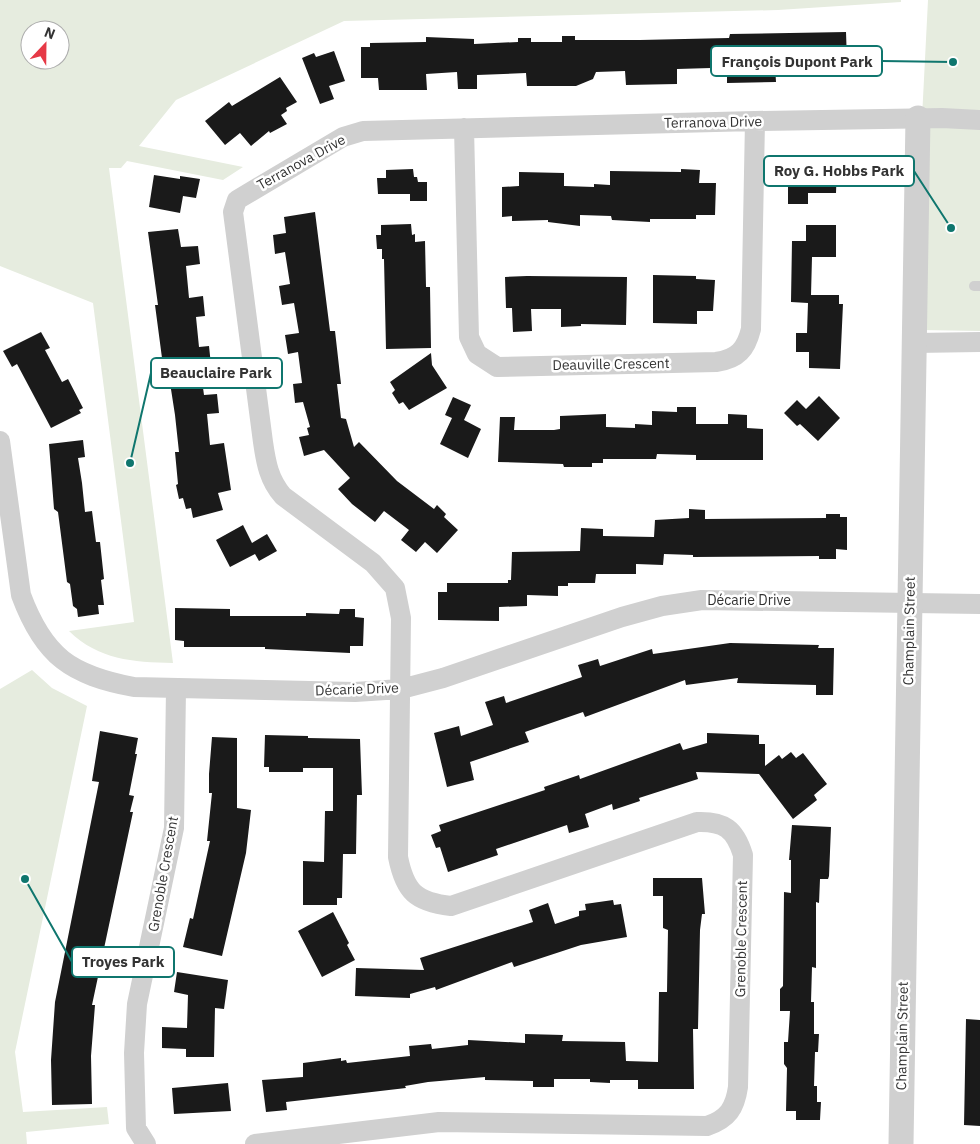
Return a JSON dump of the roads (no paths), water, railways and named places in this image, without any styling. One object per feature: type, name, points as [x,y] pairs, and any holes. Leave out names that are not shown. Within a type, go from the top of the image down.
[{"type":"street","name":"Terranova Drive","points":[[401,689],[401,618],[395,588],[373,563],[283,496],[273,484],[266,464],[233,212],[238,200],[250,191],[343,137],[363,131],[384,129],[918,118],[980,120]]},
{"type":"street","name":"Champlain Street","points":[[901,1144],[918,118]]},
{"type":"street","name":"Deauville Crescent","points":[[464,128],[469,336],[477,354],[497,367],[706,363],[728,361],[740,354],[748,343],[751,329],[755,121]]},
{"type":"street","points":[[915,343],[980,342]]},
{"type":"street","name":"Décarie Drive","points":[[0,441],[21,595],[29,618],[42,638],[59,657],[78,671],[101,681],[134,687],[355,692],[401,689],[443,678],[622,617],[662,606],[702,600],[745,599],[980,604]]},
{"type":"street","name":"Grenoble Crescent","points":[[146,1144],[136,1128],[134,1044],[137,1004],[174,828],[176,689]]},
{"type":"street","name":"Grenoble Crescent","points":[[255,1144],[439,1122],[707,1126],[719,1122],[730,1113],[736,1101],[743,855],[738,838],[725,826],[711,822],[696,822],[451,906],[430,904],[412,893],[402,876],[398,857],[401,689]]},
{"type":"place","name":"François Dupont Park","points":[[953,62]]},
{"type":"place","name":"Roy G. Hobbs Park","points":[[951,228]]},
{"type":"place","name":"Beauclaire Park","points":[[130,463]]},
{"type":"place","name":"Troyes Park","points":[[25,879]]}]
